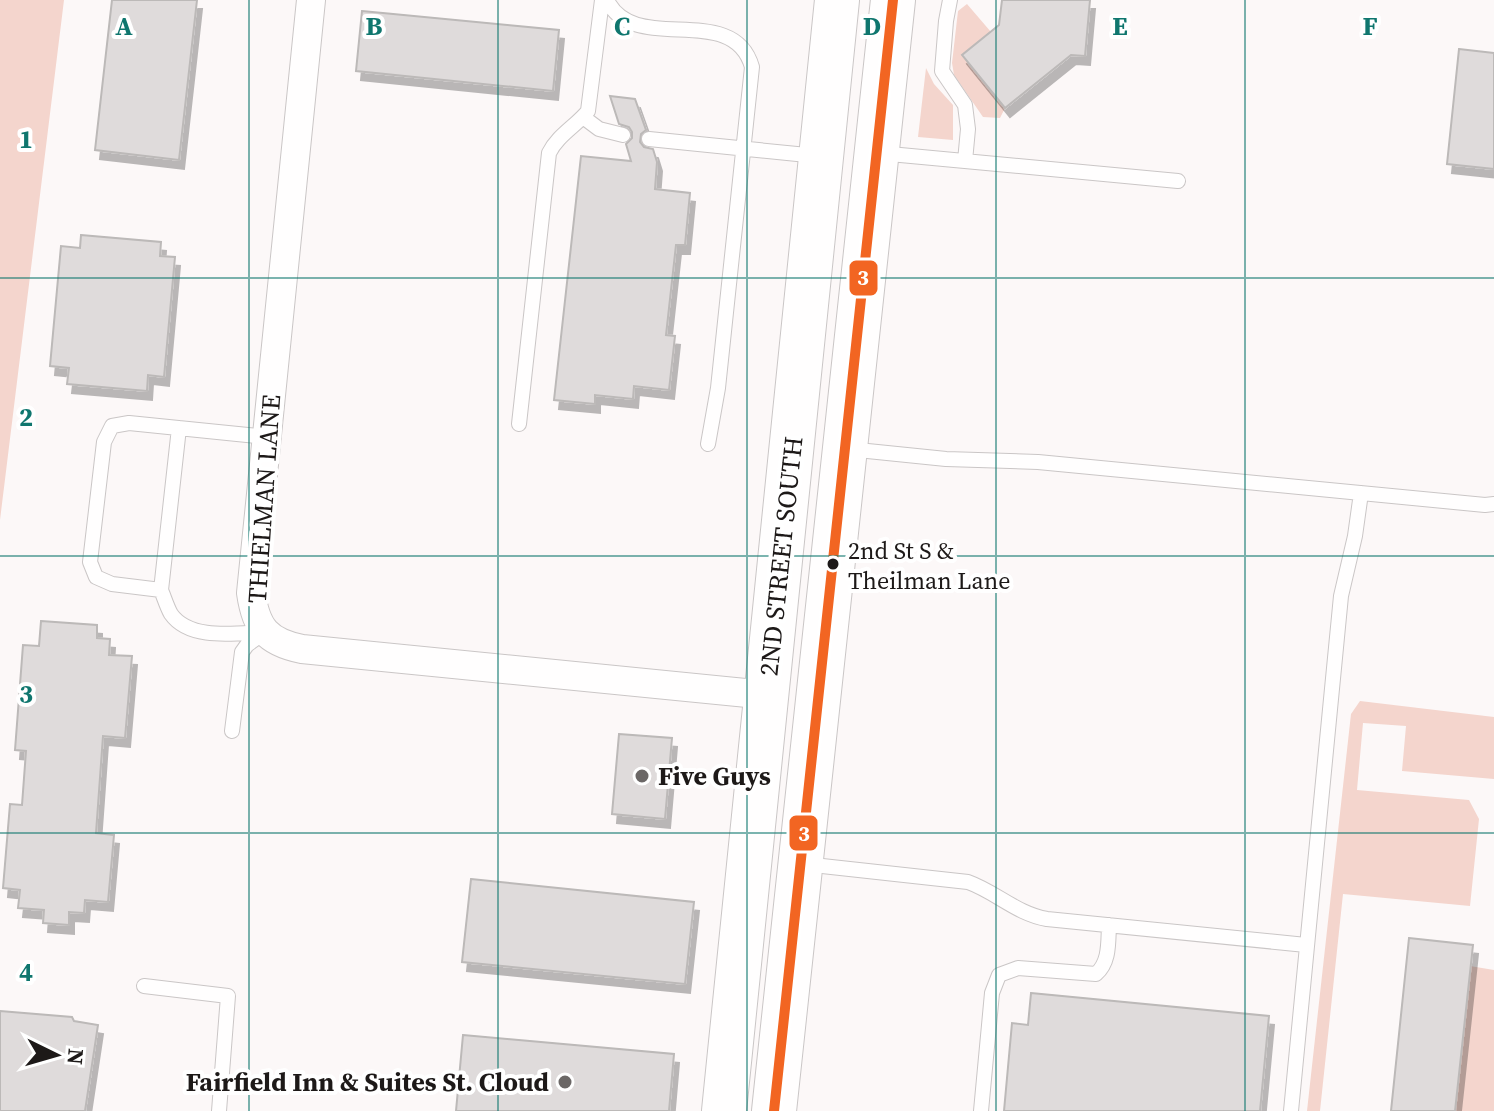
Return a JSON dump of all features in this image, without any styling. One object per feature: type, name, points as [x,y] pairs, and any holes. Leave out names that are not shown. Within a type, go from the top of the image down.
[{"type":"highway","name":"2ND STREET SOUTH","points":[[724,1111],[837,0]]},
{"type":"highway","name":"2ND STREET SOUTH","points":[[774,1111],[893,0]]},
{"type":"street","name":"THIELMAN LANE","points":[[311,0],[251,593],[254,615],[265,632],[282,645],[302,649],[767,695]]},
{"type":"lane","points":[[519,424],[549,153],[554,143],[588,111],[605,0]]},
{"type":"lane","points":[[605,0],[615,13],[635,23],[733,36],[744,45],[752,67],[718,388],[708,444]]},
{"type":"lane","points":[[950,0],[942,71],[965,105],[968,129],[965,161]]},
{"type":"lane","points":[[583,117],[599,129],[623,135]]},
{"type":"lane","points":[[649,139],[821,156]]},
{"type":"lane","points":[[876,153],[1178,181]]},
{"type":"lane","points":[[161,590],[112,584],[96,577],[90,562],[104,442],[112,426],[129,423],[267,437]]},
{"type":"lane","points":[[179,428],[161,590],[171,615],[187,628],[214,634],[265,632]]},
{"type":"lane","points":[[844,449],[946,459],[1038,462],[1494,504]]},
{"type":"lane","points":[[1291,1111],[1341,596],[1361,493]]},
{"type":"lane","points":[[232,731],[242,652],[265,632]]},
{"type":"lane","points":[[800,864],[968,882],[1033,916],[1306,945]]},
{"type":"lane","points":[[981,1111],[992,993],[999,975],[1018,968],[1096,974],[1107,957],[1109,925]]},
{"type":"lane","points":[[144,986],[228,996],[219,1111]]},
{"type":"shaded area","points":[[0,0],[64,0],[0,520]]},
{"type":"shaded area","points":[[967,4],[991,32],[963,55],[1005,108],[1000,118],[983,117],[954,75],[952,63],[958,11]]},
{"type":"shaded area","points":[[926,68],[934,84],[953,105],[953,140],[918,137]]},
{"type":"shaded area","points":[[1360,701],[1494,717],[1494,779],[1402,771],[1406,726],[1363,723],[1357,790],[1469,800],[1479,819],[1470,906],[1343,894],[1320,1111],[1307,1111],[1351,714]]},
{"type":"shaded area","points":[[1470,966],[1494,970],[1494,1111],[1455,1111]]},
{"type":"building","points":[[112,0],[197,0],[179,160],[95,150]]},
{"type":"building","points":[[1002,0],[1090,0],[1085,56],[1071,55],[1005,108],[962,55],[999,25]]},
{"type":"building","points":[[362,11],[559,30],[553,91],[356,71]]},
{"type":"building","points":[[1459,49],[1494,53],[1494,169],[1447,164]]},
{"type":"building","points":[[610,96],[635,99],[646,130],[641,134],[640,142],[644,147],[653,149],[657,162],[655,189],[690,193],[685,245],[676,245],[666,335],[675,336],[669,390],[634,386],[633,399],[595,395],[595,404],[554,400],[581,156],[631,161],[626,144],[632,138],[632,132],[629,127],[619,124]]},
{"type":"building","points":[[81,235],[161,242],[160,256],[175,257],[164,377],[148,375],[147,391],[67,384],[69,368],[50,366],[61,246],[80,248]]},
{"type":"building","points":[[41,621],[97,625],[97,638],[110,639],[109,655],[132,656],[125,738],[103,736],[96,833],[114,835],[108,902],[85,900],[84,913],[69,912],[69,925],[43,923],[44,910],[18,908],[20,890],[3,888],[10,804],[22,805],[26,751],[15,750],[23,645],[39,646]]},
{"type":"building","name":"Five Guys","points":[[619,734],[672,738],[665,819],[612,814]]},
{"type":"building","points":[[471,879],[694,902],[685,984],[462,962]]},
{"type":"building","points":[[1409,938],[1473,945],[1455,1111],[1391,1111]]},
{"type":"building","points":[[1031,993],[1269,1016],[1260,1111],[1004,1111],[1012,1023],[1028,1025]]},
{"type":"building","points":[[0,1011],[72,1017],[74,1021],[98,1025],[85,1111],[0,1111]]},
{"type":"building","name":"Fairfield Inn & Suites St. Cloud","points":[[463,1035],[674,1054],[669,1111],[456,1111]]},
{"type":"transit line","name":"3","points":[[774,1111],[893,0]]},
{"type":"place","name":"2nd St S & Theilman Lane","points":[[833,564]]},
{"type":"place","name":"Five Guys","points":[[642,776]]},
{"type":"place","name":"Fairfield Inn & Suites St. Cloud","points":[[565,1082]]}]
